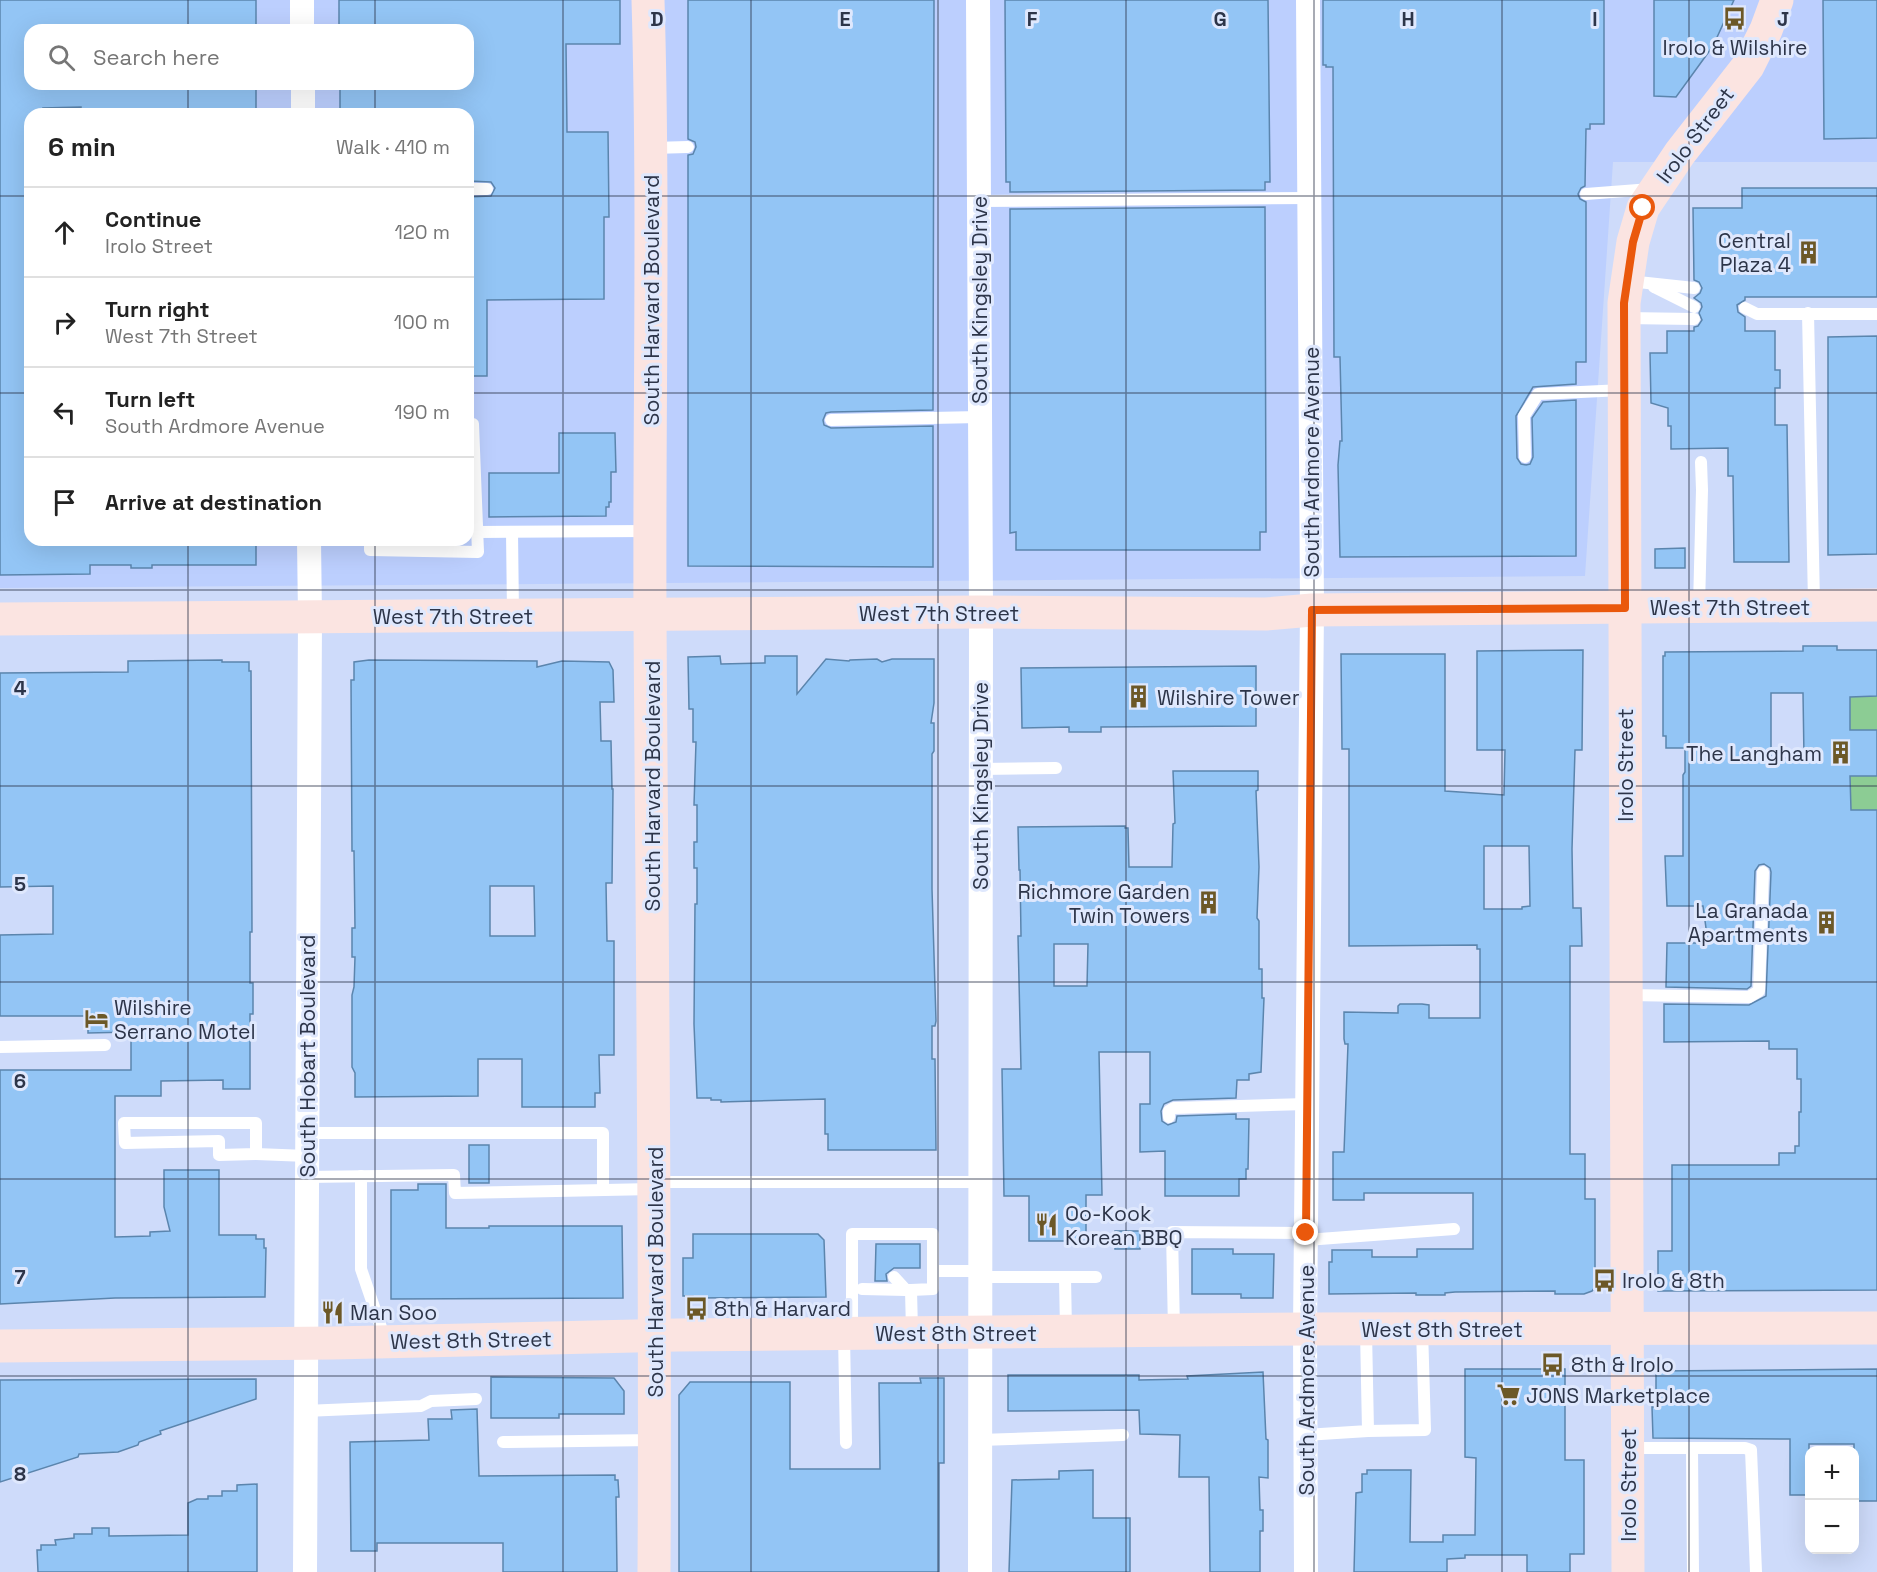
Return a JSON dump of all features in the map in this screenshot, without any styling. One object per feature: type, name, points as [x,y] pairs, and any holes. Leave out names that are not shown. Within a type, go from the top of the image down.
[{"type":"main road","name":"South Harvard Boulevard","points":[[648,0],[652,148],[651,614],[656,1336],[654,1572]]},
{"type":"main road","name":"Irolo Street","points":[[1628,1572],[1624,318],[1637,282],[1633,242],[1643,208],[1655,188],[1748,66],[1766,30],[1776,0]]},
{"type":"main road","name":"West 7th Street","points":[[0,619],[981,612],[1266,614],[1312,610],[1877,605]]},
{"type":"main road","name":"West 8th Street","points":[[0,1346],[1305,1329],[1877,1328]]},
{"type":"street","points":[[302,0],[302,24]]},
{"type":"street","name":"South Kingsley Drive","points":[[978,0],[981,612],[980,1572]]},
{"type":"street","name":"South Ardmore Avenue","points":[[1306,1572],[1305,1329],[1312,610],[1308,0]]},
{"type":"street","points":[[303,90],[303,108]]},
{"type":"street","name":"South Hobart Boulevard","points":[[304,1572],[309,546]]},
{"type":"lane","points":[[652,148],[688,147]]},
{"type":"lane","points":[[1586,194],[1655,188]]},
{"type":"lane","points":[[474,189],[487,189]]},
{"type":"lane","points":[[979,201],[1309,198]]},
{"type":"lane","points":[[1637,282],[1694,288]]},
{"type":"lane","points":[[1624,318],[1694,313],[1637,282]]},
{"type":"lane","points":[[1808,313],[1814,606]]},
{"type":"lane","points":[[1745,314],[1877,314]]},
{"type":"lane","points":[[1525,457],[1524,416],[1538,394],[1624,390]]},
{"type":"lane","points":[[831,420],[980,417]]},
{"type":"lane","points":[[370,546],[370,550],[478,552],[474,451]]},
{"type":"lane","points":[[1699,607],[1701,462]]},
{"type":"lane","points":[[477,532],[651,531]]},
{"type":"lane","points":[[512,532],[513,615]]},
{"type":"lane","points":[[980,769],[1056,768]]},
{"type":"lane","points":[[1626,995],[1749,996],[1757,994],[1759,992],[1763,873]]},
{"type":"lane","points":[[0,1047],[105,1045]]},
{"type":"lane","points":[[1169,1117],[1169,1111],[1174,1108],[1307,1104]]},
{"type":"lane","points":[[256,1154],[256,1123],[124,1123],[125,1143],[219,1141],[219,1155],[306,1156],[603,1133],[603,1190]]},
{"type":"lane","points":[[306,1156],[361,1176],[454,1175],[455,1193],[603,1190],[655,1185],[980,1182]]},
{"type":"lane","points":[[361,1176],[361,1269],[385,1342]]},
{"type":"lane","points":[[1174,1331],[1172,1232],[1306,1237],[1454,1229]]},
{"type":"lane","points":[[846,1443],[848,1334],[857,1290],[852,1234],[933,1234],[933,1289],[857,1290]]},
{"type":"lane","points":[[933,1271],[1096,1277]]},
{"type":"lane","points":[[857,1290],[875,1277]]},
{"type":"lane","points":[[894,1277],[908,1290],[912,1334]]},
{"type":"lane","points":[[1065,1277],[1066,1332]]},
{"type":"lane","points":[[1365,1329],[1368,1431]]},
{"type":"lane","points":[[1305,1435],[1425,1430],[1422,1329]]},
{"type":"lane","points":[[305,1411],[421,1406],[431,1401],[476,1399]]},
{"type":"lane","points":[[980,1440],[1123,1435]]},
{"type":"lane","points":[[503,1442],[655,1440]]},
{"type":"lane","points":[[1628,1448],[1745,1448],[1751,1450],[1756,1572]]},
{"type":"lane","points":[[1692,1449],[1694,1572]]},
{"type":"shaded area","points":[[0,0],[1877,0],[1877,162],[1613,162],[1585,576],[0,588]]},
{"type":"green space","points":[[1877,696],[1877,730],[1850,730],[1850,697]]},
{"type":"green space","points":[[1850,776],[1877,776],[1877,810],[1851,810]]},
{"type":"building","points":[[0,0],[256,0],[256,24],[24,24],[24,90],[256,90],[256,108],[24,108],[24,546],[256,546],[256,565],[152,565],[152,568],[131,568],[131,565],[90,565],[90,574],[0,575]]},
{"type":"building","points":[[339,0],[620,0],[620,44],[566,44],[567,132],[608,132],[609,217],[604,217],[604,299],[487,300],[487,376],[474,376],[474,197],[491,196],[495,188],[491,182],[474,181],[474,108],[340,108],[340,90],[474,90],[474,24],[339,24]]},
{"type":"building","points":[[688,0],[934,0],[933,410],[831,412],[826,413],[823,420],[824,425],[831,428],[933,426],[933,567],[688,566],[688,155],[693,154],[696,147],[695,142],[688,139]]},
{"type":"building","points":[[1005,0],[1268,0],[1270,182],[1265,182],[1265,190],[1010,192],[1010,182],[1006,182]]},
{"type":"building","points":[[1323,0],[1604,0],[1604,124],[1590,124],[1590,129],[1586,129],[1585,186],[1578,194],[1580,199],[1586,202],[1586,362],[1576,362],[1576,384],[1533,387],[1516,416],[1517,458],[1521,464],[1526,465],[1530,464],[1533,457],[1532,418],[1543,402],[1576,400],[1576,556],[1340,557],[1338,465],[1340,441],[1342,441],[1340,357],[1334,357],[1333,67],[1323,65]]},
{"type":"building","points":[[1654,0],[1734,0],[1713,46],[1676,97],[1654,96]]},
{"type":"building","points":[[1823,0],[1877,0],[1877,138],[1824,139]]},
{"type":"building","points":[[1742,188],[1877,188],[1877,297],[1745,297],[1745,300],[1737,305],[1738,312],[1745,317],[1745,331],[1775,331],[1775,370],[1780,370],[1780,388],[1775,388],[1775,425],[1787,425],[1789,562],[1734,562],[1733,476],[1728,476],[1728,448],[1671,449],[1668,408],[1651,403],[1650,353],[1667,353],[1667,331],[1694,331],[1694,327],[1698,326],[1702,320],[1699,313],[1701,303],[1694,298],[1702,288],[1699,282],[1694,280],[1693,208],[1742,208]]},
{"type":"building","points":[[1265,207],[1266,532],[1260,532],[1260,550],[1016,550],[1016,532],[1010,533],[1010,209]]},
{"type":"building","points":[[1877,336],[1877,554],[1828,555],[1828,337]]},
{"type":"building","points":[[559,433],[615,433],[616,472],[611,472],[611,502],[609,502],[609,507],[606,507],[606,516],[489,517],[489,473],[559,473]]},
{"type":"building","points":[[1685,548],[1685,568],[1655,568],[1655,549]]},
{"type":"building","points":[[1803,646],[1837,646],[1837,650],[1877,650],[1877,696],[1850,697],[1850,730],[1877,730],[1877,776],[1850,776],[1851,810],[1877,810],[1877,1290],[1658,1291],[1658,1251],[1672,1251],[1672,1165],[1779,1165],[1779,1153],[1795,1153],[1795,1146],[1799,1146],[1799,1112],[1801,1112],[1801,1079],[1797,1079],[1797,1049],[1769,1049],[1769,1041],[1664,1042],[1664,1004],[1749,1005],[1766,996],[1771,872],[1770,868],[1764,864],[1759,865],[1755,871],[1751,986],[1747,989],[1666,987],[1667,943],[1708,943],[1703,906],[1667,906],[1665,856],[1683,856],[1685,748],[1666,748],[1666,736],[1663,736],[1663,656],[1665,652],[1803,651]],"holes":[[[1771,693],[1803,693],[1804,758],[1771,758]]]},
{"type":"building","points":[[1583,650],[1582,750],[1575,750],[1572,849],[1573,908],[1581,908],[1582,946],[1570,946],[1570,1154],[1585,1154],[1585,1199],[1595,1199],[1595,1276],[1598,1276],[1592,1291],[1584,1294],[1555,1294],[1555,1291],[1455,1292],[1445,1293],[1445,1295],[1329,1294],[1329,1262],[1332,1262],[1332,1250],[1372,1250],[1372,1257],[1417,1257],[1417,1249],[1473,1249],[1473,1193],[1364,1193],[1364,1200],[1333,1200],[1333,1152],[1344,1152],[1348,1044],[1345,1044],[1344,1039],[1344,1012],[1398,1013],[1400,1004],[1422,1004],[1429,1005],[1429,1018],[1480,1018],[1480,949],[1477,949],[1477,945],[1349,946],[1349,749],[1342,749],[1341,654],[1445,654],[1445,791],[1504,795],[1505,750],[1477,750],[1477,651]],"holes":[[[1484,846],[1529,846],[1530,906],[1522,907],[1522,909],[1484,909]]]},
{"type":"building","points":[[720,656],[721,664],[765,663],[765,656],[797,656],[797,694],[826,659],[849,661],[877,659],[882,662],[892,659],[934,659],[934,703],[931,723],[934,723],[932,889],[936,1021],[935,1026],[932,1026],[932,1059],[935,1059],[936,1150],[828,1150],[828,1134],[825,1134],[825,1099],[721,1102],[721,1100],[711,1100],[711,1098],[697,1098],[694,1024],[695,904],[697,904],[697,868],[694,868],[694,842],[697,842],[697,805],[694,805],[696,742],[693,742],[693,709],[689,709],[688,657]]},
{"type":"building","points":[[222,660],[222,662],[249,662],[249,671],[251,671],[252,932],[250,932],[250,983],[253,983],[253,1014],[250,1014],[250,1089],[223,1089],[223,1080],[161,1081],[161,1096],[115,1096],[115,1237],[150,1236],[150,1232],[170,1231],[164,1207],[164,1170],[219,1170],[219,1235],[256,1235],[256,1239],[264,1239],[264,1248],[266,1248],[265,1297],[115,1298],[0,1304],[0,1070],[131,1070],[131,1032],[88,1033],[88,1016],[0,1016],[0,935],[53,934],[53,886],[0,887],[0,673],[128,672],[128,661]]},
{"type":"building","points":[[369,660],[537,661],[537,667],[562,661],[609,662],[613,670],[614,702],[600,702],[601,741],[611,741],[613,789],[612,883],[606,883],[607,941],[614,941],[614,1055],[599,1055],[600,1093],[595,1093],[595,1107],[522,1107],[522,1059],[478,1059],[478,1096],[355,1097],[355,1073],[352,1067],[352,995],[355,957],[352,957],[352,928],[355,928],[351,680],[354,680],[354,662]],"holes":[[[490,886],[534,886],[535,936],[490,936]]]},
{"type":"building","name":"Wilshire Tower","points":[[1256,666],[1256,726],[1101,727],[1101,732],[1069,732],[1069,727],[1022,728],[1021,668]]},
{"type":"building","points":[[1173,771],[1258,771],[1258,790],[1256,791],[1259,867],[1257,918],[1259,921],[1259,969],[1262,969],[1262,998],[1264,998],[1261,1072],[1249,1074],[1249,1080],[1237,1080],[1236,1098],[1173,1100],[1164,1104],[1161,1111],[1162,1121],[1168,1125],[1176,1122],[1177,1116],[1236,1114],[1236,1119],[1249,1119],[1246,1179],[1239,1179],[1239,1196],[1165,1196],[1165,1151],[1140,1152],[1140,1104],[1150,1104],[1150,1052],[1099,1052],[1102,1195],[1086,1195],[1086,1241],[1029,1241],[1029,1196],[1004,1196],[1002,1069],[1021,1069],[1018,827],[1125,826],[1128,828],[1129,867],[1172,867],[1173,824],[1175,823]],"holes":[[[1054,944],[1088,944],[1087,986],[1054,986]]]},
{"type":"building","points":[[469,1145],[489,1145],[489,1183],[469,1183]]},
{"type":"building","points":[[418,1184],[446,1184],[446,1228],[622,1226],[623,1298],[391,1299],[391,1190],[418,1190]]},
{"type":"building","points":[[1115,1231],[1140,1231],[1140,1249],[1115,1249]]},
{"type":"building","points":[[693,1234],[818,1234],[824,1240],[826,1297],[693,1298],[693,1296],[683,1296],[683,1258],[693,1258]]},
{"type":"building","points":[[876,1244],[920,1244],[920,1268],[894,1268],[886,1274],[887,1281],[875,1281]]},
{"type":"building","points":[[1192,1249],[1233,1249],[1233,1254],[1274,1254],[1273,1298],[1241,1298],[1241,1294],[1192,1294]]},
{"type":"building","points":[[1465,1369],[1565,1369],[1565,1460],[1584,1460],[1584,1554],[1570,1554],[1570,1572],[1527,1572],[1527,1555],[1465,1555],[1465,1558],[1447,1559],[1447,1572],[1354,1572],[1356,1493],[1362,1492],[1362,1474],[1367,1474],[1367,1470],[1411,1470],[1410,1542],[1443,1542],[1443,1535],[1475,1535],[1476,1458],[1465,1457]]},
{"type":"building","points":[[1877,1369],[1877,1501],[1859,1501],[1859,1446],[1854,1446],[1854,1444],[1809,1444],[1805,1446],[1805,1495],[1790,1495],[1790,1439],[1653,1438],[1652,1407],[1656,1407],[1656,1371]]},
{"type":"building","points":[[1263,1372],[1268,1478],[1259,1477],[1260,1510],[1263,1510],[1263,1531],[1260,1531],[1260,1572],[1210,1572],[1209,1477],[1179,1477],[1180,1435],[1140,1434],[1139,1410],[1008,1411],[1008,1375],[1139,1375],[1139,1380],[1188,1379],[1187,1376]]},
{"type":"building","points":[[491,1377],[614,1378],[624,1391],[624,1414],[559,1414],[559,1418],[491,1418]]},
{"type":"building","points":[[920,1378],[944,1378],[944,1463],[939,1463],[939,1572],[679,1572],[679,1395],[690,1382],[790,1382],[790,1469],[880,1469],[879,1383],[921,1383]]},
{"type":"building","points":[[256,1379],[256,1399],[160,1431],[161,1434],[118,1452],[79,1454],[78,1457],[0,1482],[0,1380]]},
{"type":"building","points":[[477,1409],[479,1476],[615,1475],[615,1480],[618,1480],[619,1497],[616,1497],[617,1572],[503,1572],[503,1543],[377,1543],[377,1551],[351,1551],[350,1442],[429,1440],[428,1419],[452,1419],[451,1410]]},
{"type":"building","points":[[1093,1470],[1093,1518],[1130,1518],[1130,1572],[1009,1572],[1012,1480],[1059,1479],[1059,1471]]},
{"type":"building","points":[[257,1484],[257,1572],[38,1572],[37,1550],[41,1550],[41,1545],[56,1545],[55,1540],[74,1538],[74,1534],[92,1534],[92,1528],[109,1528],[109,1536],[188,1535],[188,1503],[197,1499],[208,1499],[208,1496],[222,1496],[222,1491],[237,1491],[237,1485]]},
{"type":"place","name":"Irolo & Wilshire","points":[[1735,19]]},
{"type":"place","name":"Central Plaza 4","points":[[1809,252]]},
{"type":"place","name":"Wilshire Tower","points":[[1139,697]]},
{"type":"place","name":"The Langham","points":[[1840,753]]},
{"type":"place","name":"Richmore Garden Twin Towers","points":[[1208,903]]},
{"type":"place","name":"La Granada Apartments","points":[[1826,922]]},
{"type":"place","name":"Wilshire Serrano Motel","points":[[96,1019]]},
{"type":"place","name":"Oo-Kook Korean BBQ","points":[[1047,1225]]},
{"type":"place","name":"Irolo & 8th","points":[[1604,1280]]},
{"type":"place","name":"8th & Harvard","points":[[696,1308]]},
{"type":"place","name":"Man Soo","points":[[332,1312]]},
{"type":"place","name":"8th & Irolo","points":[[1553,1364]]},
{"type":"place","name":"JONS Marketplace","points":[[1508,1395]]},
{"type":"route","points":[[1306,1233],[1312,610],[1625,608],[1624,303],[1633,242],[1643,208]]}]
